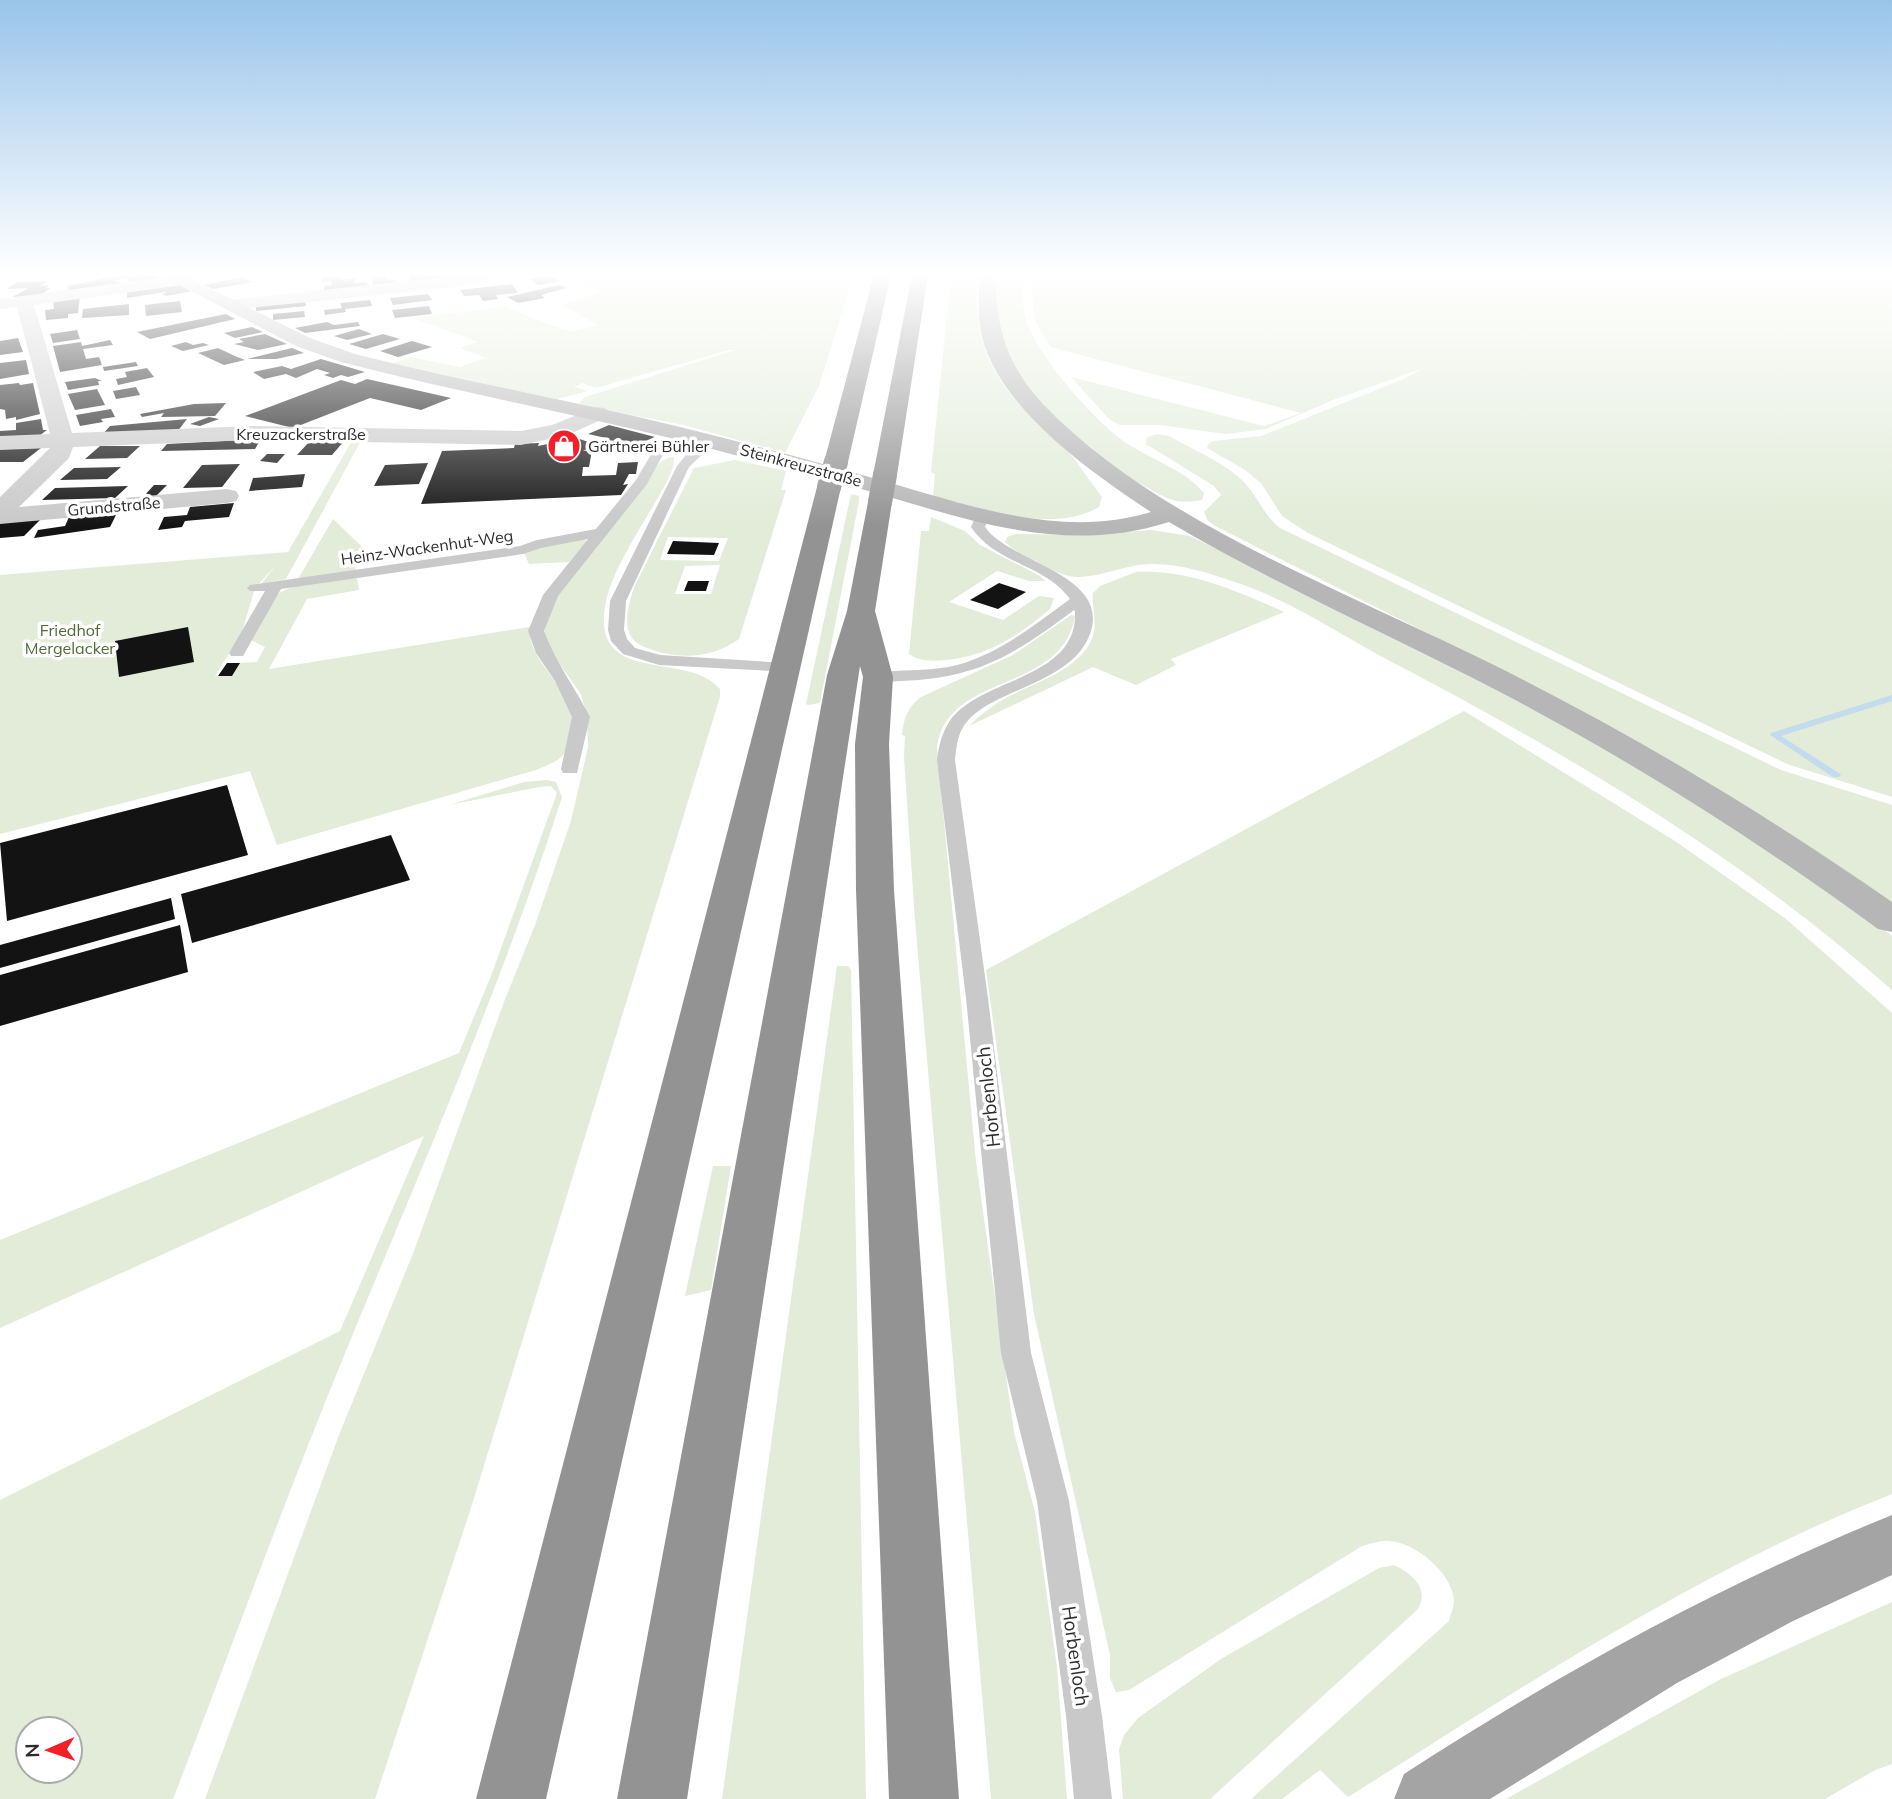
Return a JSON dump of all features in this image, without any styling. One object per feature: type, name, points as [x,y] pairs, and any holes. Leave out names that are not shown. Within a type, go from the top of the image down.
[{"type":"highway","points":[[511,1799],[862,359]]},
{"type":"highway","points":[[652,1799],[842,675],[861,611],[905,359]]},
{"type":"highway","points":[[861,611],[878,677],[872,744],[876,890],[924,1799]]},
{"type":"main road","points":[[1429,1799],[1483,1762],[1660,1654],[1827,1571],[1892,1545]]},
{"type":"street","points":[[0,513],[61,453],[63,440],[40,359]]},
{"type":"street","name":"Steinkreuzstraße","points":[[352,359],[679,433],[982,516],[1063,529],[1098,530],[1152,522],[1173,513]]},
{"type":"street","points":[[1000,359],[1023,394],[1050,423],[1106,469],[1173,513],[1279,572],[1494,677],[1613,740],[1779,841],[1892,920]]},
{"type":"street","name":"Kreuzackerstraße","points":[[0,443],[253,433],[521,438],[562,431],[597,413]]},
{"type":"street","points":[[1101,517],[1109,503],[1106,469]]},
{"type":"street","name":"Grundstraße","points":[[0,513],[227,496]]},
{"type":"street","name":"Steinkreuzstraße","points":[[1036,524],[1136,512],[1173,513]]},
{"type":"lane","points":[[570,769],[581,717],[563,681],[544,653],[536,631],[551,595],[642,481],[659,451],[679,433]]},
{"type":"lane","points":[[710,442],[694,453],[683,466],[618,601],[616,629],[619,641],[629,651],[659,660],[786,668]]},
{"type":"lane","points":[[878,677],[948,672],[983,661],[1002,653],[1038,630],[1079,598],[1058,578],[996,547],[984,537],[978,527],[982,516]]},
{"type":"lane","name":"Heinz-Wackenhut-Weg","points":[[255,588],[523,550],[537,544],[600,533]]},
{"type":"lane","points":[[237,653],[276,585]]},
{"type":"lane","name":"Horbenloch","points":[[1079,598],[1086,622],[1084,635],[1074,649],[1063,660],[975,706],[964,715],[949,736],[946,760],[977,998],[1016,1353],[1053,1501],[1084,1716],[1093,1799]]},
{"type":"green space","points":[[404,359],[420,359],[460,367],[483,359],[698,359],[596,388],[582,383],[574,387],[588,391],[557,399],[390,364]]},
{"type":"green space","points":[[706,359],[828,359],[819,386],[785,453],[684,425],[585,406],[579,403],[585,397]]},
{"type":"green space","points":[[942,359],[989,359],[1010,394],[1058,440],[1102,497],[1099,507],[1081,515],[1061,519],[1017,516],[933,496],[935,474],[931,472]]},
{"type":"green space","points":[[1011,359],[1047,359],[1103,424],[1131,446],[1189,479],[1204,493],[1202,500],[1190,502],[1170,499],[1130,477],[1063,424],[1043,404]]},
{"type":"green space","points":[[1095,359],[1892,359],[1892,797],[1787,764],[1308,533],[1282,516],[1261,483],[1245,470],[1207,448],[1209,443],[1214,441],[1261,436],[1401,380],[1424,368],[1333,400],[1266,429],[1226,434],[1160,425],[1120,425],[1110,420],[1071,377],[1264,426],[1301,413]]},
{"type":"green space","points":[[1157,434],[1169,436],[1235,474],[1280,528],[1781,770],[1892,805],[1892,904],[1479,659],[1217,527],[1208,521],[1204,512],[1221,495],[1214,486],[1146,444],[1147,437]]},
{"type":"green space","name":"Friedhof Mergelacker","points":[[354,437],[363,437],[286,579],[261,584],[276,565],[255,588],[242,632],[215,676],[232,676],[240,663],[257,662],[265,647],[251,640],[269,606],[283,591],[303,585],[357,578],[359,590],[307,599],[269,669],[529,627],[531,642],[537,655],[569,704],[571,734],[564,754],[556,761],[536,770],[277,845],[250,771],[0,834],[0,575],[288,552]]},
{"type":"green space","points":[[674,457],[668,479],[613,580],[605,607],[605,632],[613,648],[627,658],[705,678],[720,689],[720,697],[470,1511],[375,1799],[205,1799],[339,1435],[414,1251],[571,821],[588,747],[587,716],[581,694],[551,652],[544,634],[546,620],[556,598],[658,465],[665,459]]},
{"type":"green space","points":[[735,460],[786,471],[781,490],[786,490],[739,639],[718,650],[685,656],[662,653],[638,644],[629,632],[627,619],[635,585],[694,468]],"holes":[[[668,537],[727,538],[728,538],[719,561],[660,560]],[[720,565],[711,594],[675,594],[685,566]]]},
{"type":"green space","points":[[851,494],[859,496],[859,501],[820,703],[808,705],[806,704]]},
{"type":"green space","points":[[931,517],[965,531],[980,545],[1045,581],[1029,581],[997,571],[949,602],[1003,620],[1039,596],[1054,598],[1050,609],[1014,636],[975,654],[931,661],[909,654],[921,531],[929,531]]},
{"type":"green space","points":[[333,519],[377,561],[355,565],[356,573],[298,579]]},
{"type":"green space","points":[[1151,530],[1190,536],[1391,634],[1612,749],[1842,896],[1892,936],[1892,990],[1775,895],[1651,810],[1522,733],[1295,608],[1235,582],[1174,566],[1153,564],[1131,566],[1085,577],[1065,575],[1020,553],[1005,542],[1007,537],[1016,534],[1080,535]]},
{"type":"green space","points":[[580,538],[587,541],[569,562],[529,564],[524,553],[535,548]]},
{"type":"green space","points":[[1136,572],[1194,578],[1230,589],[1284,612],[1171,659],[1176,665],[1136,685],[1093,667],[969,726],[999,702],[1056,673],[1080,656],[1089,645],[1094,632],[1093,593],[1100,586]]},
{"type":"green space","points":[[1071,615],[1075,616],[1066,641],[1049,659],[961,706],[945,723],[937,747],[976,1162],[1014,1432],[1035,1512],[1057,1667],[1067,1799],[991,1799],[915,920],[904,757],[905,736],[902,735],[907,714],[921,697],[1013,655]]},
{"type":"green space","points":[[1464,711],[1675,841],[1786,919],[1892,1013],[1892,1494],[1820,1524],[1681,1594],[1546,1673],[1348,1797],[1320,1770],[1282,1799],[1251,1799],[1449,1621],[1454,1602],[1452,1590],[1439,1570],[1410,1547],[1386,1541],[1362,1546],[1129,1690],[1116,1692],[1110,1678],[1110,1655],[1034,1314],[986,970]]},
{"type":"green space","points":[[547,780],[556,782],[562,797],[537,873],[480,1024],[308,1445],[173,1799],[0,1799],[0,1500],[340,1331],[424,1136],[0,1328],[0,1240],[459,1053],[491,976],[557,793],[551,786],[539,787],[449,805],[524,782]]},
{"type":"green space","points":[[837,966],[848,966],[851,970],[866,1799],[722,1799]]},
{"type":"green space","points":[[713,1166],[731,1166],[711,1290],[685,1296]]},
{"type":"green space","points":[[1394,1565],[1413,1577],[1421,1589],[1421,1603],[1417,1610],[1210,1799],[1123,1799],[1119,1749],[1124,1735],[1138,1718],[1221,1659],[1379,1568]]},
{"type":"green space","points":[[1892,1602],[1892,1764],[1875,1770],[1825,1799],[1506,1799],[1721,1679]]},
{"type":"building","points":[[56,359],[100,359],[102,365],[60,372]]},
{"type":"building","points":[[211,359],[245,360],[224,365]]},
{"type":"building","points":[[321,359],[365,372],[333,378],[324,375],[330,373],[317,369],[296,378],[286,374],[264,379],[253,372],[282,366],[291,369]]},
{"type":"building","points":[[26,360],[29,374],[0,379],[0,363]]},
{"type":"building","points":[[136,362],[138,366],[104,371],[103,367]]},
{"type":"building","points":[[147,368],[154,377],[118,385],[116,379],[127,377],[125,372]]},
{"type":"building","points":[[95,378],[102,381],[98,381],[99,385],[68,390],[65,382]]},
{"type":"building","points":[[367,379],[451,398],[421,410],[370,398],[293,428],[245,416],[341,380],[355,384]]},
{"type":"building","points":[[33,383],[40,414],[16,420],[16,417],[6,419],[5,410],[0,409],[0,385]]},
{"type":"building","points":[[136,387],[140,395],[116,399],[113,391]]},
{"type":"building","points":[[97,389],[105,405],[75,410],[68,394]]},
{"type":"building","points":[[226,403],[215,416],[161,417],[164,413],[142,417],[140,414],[194,404]]},
{"type":"building","points":[[111,409],[115,417],[80,426],[76,415]]},
{"type":"building","points":[[209,417],[219,419],[200,426],[190,424]]},
{"type":"building","points":[[41,419],[43,430],[47,430],[35,439],[0,440],[0,431],[16,430],[16,423]]},
{"type":"building","points":[[187,419],[177,432],[101,436],[110,426]]},
{"type":"building","points":[[609,425],[655,437],[615,454],[593,449],[600,445],[596,444],[583,451],[592,450],[589,467],[583,467],[582,476],[616,475],[618,463],[638,462],[636,474],[629,474],[623,485],[628,484],[621,495],[421,504],[442,451],[514,448],[515,444],[539,443],[538,446],[577,438],[594,444],[606,438],[588,434]]},
{"type":"building","points":[[261,439],[255,449],[161,451],[167,444]]},
{"type":"building","points":[[345,440],[332,455],[297,455],[310,441]]},
{"type":"building","points":[[100,446],[140,446],[127,458],[85,459]]},
{"type":"building","points":[[41,448],[23,462],[0,462],[0,449]]},
{"type":"building","points":[[267,454],[285,454],[277,463],[260,461]]},
{"type":"building","points":[[428,463],[419,484],[374,486],[385,465]]},
{"type":"building","points":[[240,464],[222,487],[183,488],[202,465]]},
{"type":"building","points":[[121,467],[107,479],[60,480],[74,468]]},
{"type":"building","points":[[305,474],[302,487],[249,491],[253,478]]},
{"type":"building","points":[[154,485],[167,485],[156,496],[143,497]]},
{"type":"building","points":[[128,486],[115,498],[42,500],[55,488]]},
{"type":"building","points":[[234,503],[229,517],[185,521],[182,527],[158,530],[164,517],[187,515],[190,507]]},
{"type":"building","points":[[117,513],[110,527],[34,538],[38,530],[65,526],[69,517]]},
{"type":"building","points":[[40,520],[24,536],[0,538],[0,522]]},
{"type":"building","points":[[673,541],[719,543],[714,555],[667,554]]},
{"type":"building","points":[[688,581],[709,581],[706,591],[684,591]]},
{"type":"building","points":[[999,583],[1026,592],[998,609],[970,600]]},
{"type":"building","points":[[188,627],[194,662],[119,677],[115,641]]},
{"type":"building","points":[[227,663],[240,663],[232,676],[218,676]]},
{"type":"building","points":[[227,785],[248,855],[7,921],[0,843]]},
{"type":"building","points":[[391,835],[410,880],[192,943],[181,894]]},
{"type":"building","points":[[171,898],[175,919],[0,968],[0,945]]},
{"type":"building","points":[[180,925],[188,972],[0,1026],[0,975]]},
{"type":"waterway","points":[[1836,775],[1774,735],[1892,698]]},
{"type":"place","name":"Gärtnerei Bühler","points":[[564,446]]}]
